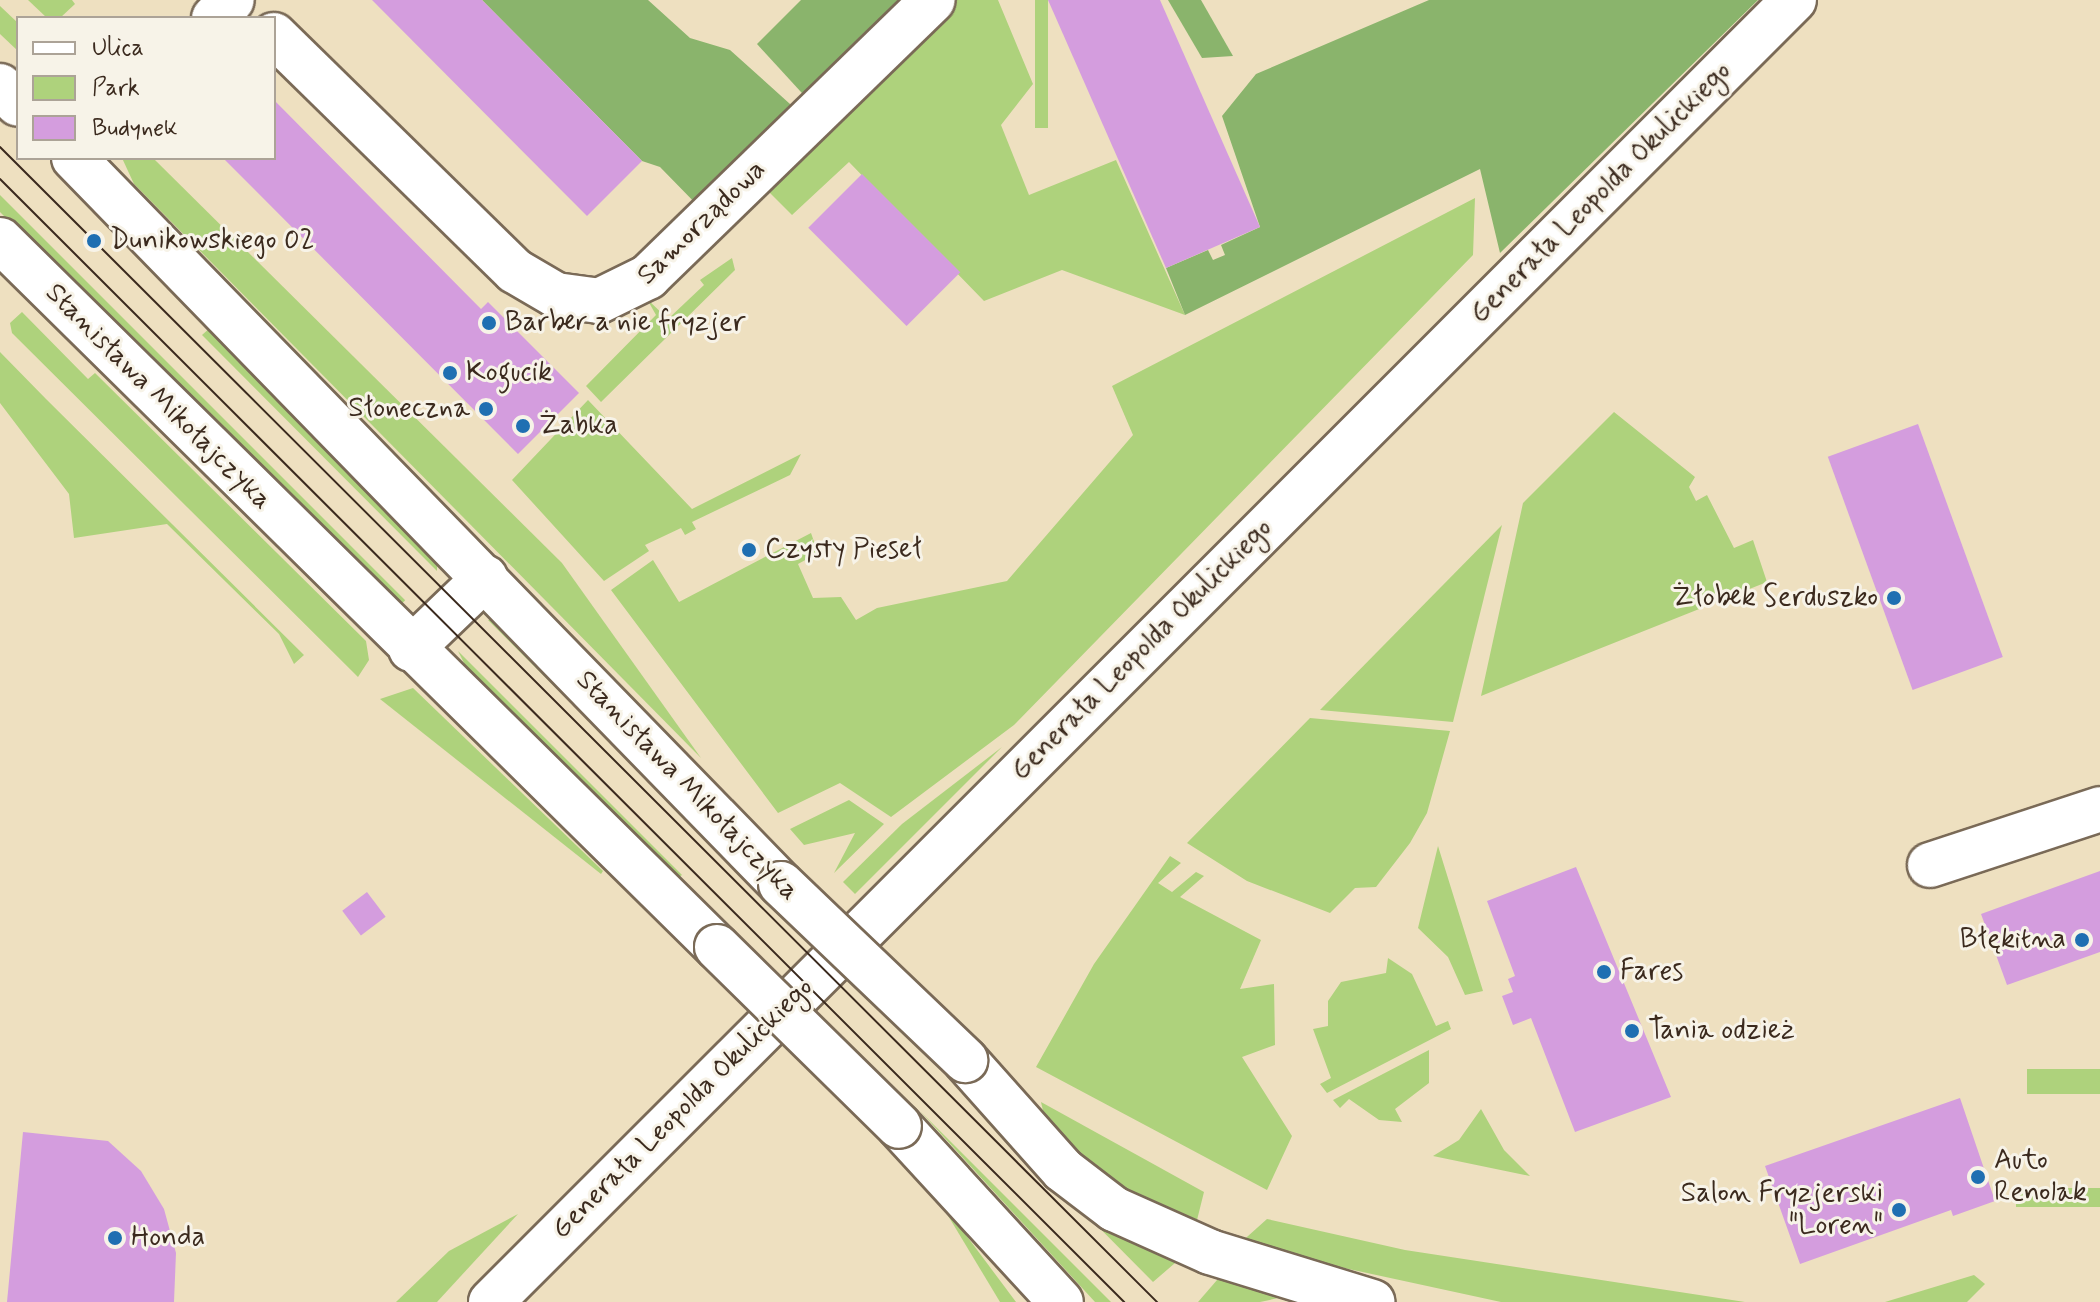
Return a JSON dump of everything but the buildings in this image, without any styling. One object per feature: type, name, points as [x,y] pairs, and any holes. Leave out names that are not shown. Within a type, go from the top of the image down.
[{"type":"street","points":[[216,16],[232,0]]},
{"type":"street","points":[[241,0],[256,16]]},
{"type":"street","name":"Samorządowa","points":[[276,37],[515,271],[556,295],[599,301],[648,277],[933,0]]},
{"type":"street","name":"Generała Leopolda Okulickiego","points":[[491,1302],[1794,0]]},
{"type":"street","points":[[0,86],[16,102]]},
{"type":"street","name":"Stanisława Mikołajczyka","points":[[76,160],[781,884],[965,1060],[1063,1170],[1114,1209],[1210,1252],[1373,1302]]},
{"type":"street","name":"Stanisława Mikołajczyka","points":[[0,240],[411,649],[899,1126],[1061,1302]]},
{"type":"street","points":[[411,649],[485,578]]},
{"type":"street","points":[[1930,865],[2100,809]]},
{"type":"green space","points":[[28,0],[72,0],[75,4],[62,16],[45,16]]},
{"type":"green space","points":[[482,0],[648,0],[690,38],[730,50],[800,113],[703,211],[660,167],[642,161]]},
{"type":"green space","points":[[801,0],[919,0],[812,104],[757,44]]},
{"type":"green space","points":[[946,0],[998,0],[1033,84],[1001,125],[1029,195],[1116,160],[1185,315],[1062,270],[984,301],[849,162],[792,215],[759,182]]},
{"type":"green space","points":[[1035,0],[1048,0],[1048,128],[1035,128]]},
{"type":"green space","points":[[1168,0],[1201,0],[1233,56],[1202,58]]},
{"type":"green space","points":[[1429,0],[1758,0],[1500,253],[1480,169],[1185,315],[1166,268],[1208,250],[1213,260],[1225,255],[1221,245],[1260,227],[1222,116],[1256,74]]},
{"type":"green space","points":[[0,6],[16,21],[16,49],[0,34]]},
{"type":"green space","points":[[123,160],[155,160],[562,563],[701,758],[134,184]]},
{"type":"green space","points":[[0,195],[405,600],[397,609],[0,212]]},
{"type":"green space","points":[[1475,198],[1473,255],[1014,725],[891,817],[840,783],[778,813],[611,590],[653,560],[679,602],[811,533],[818,553],[798,564],[813,598],[841,597],[856,620],[877,608],[1007,581],[1133,435],[1112,386]]},
{"type":"green space","points":[[732,258],[735,270],[601,402],[586,386],[656,315],[647,299],[668,319],[704,285],[700,280]]},
{"type":"green space","points":[[22,312],[88,379],[95,373],[366,641],[369,660],[358,677],[12,333],[10,323]]},
{"type":"green space","points":[[211,327],[437,561],[437,571],[202,335]]},
{"type":"green space","points":[[0,352],[304,655],[294,664],[279,634],[167,524],[74,538],[69,494],[0,403]]},
{"type":"green space","points":[[588,400],[692,509],[801,454],[790,475],[692,522],[696,529],[685,535],[681,528],[645,545],[649,551],[604,581],[512,480]]},
{"type":"green space","points":[[1614,412],[1695,477],[1689,487],[1696,501],[1707,495],[1734,548],[1753,540],[1767,582],[1481,696],[1523,503]]},
{"type":"green space","points":[[1502,525],[1453,722],[1320,710]]},
{"type":"green space","points":[[488,620],[495,620],[713,845]]},
{"type":"green space","points":[[458,651],[682,875],[679,877],[472,679]]},
{"type":"green space","points":[[413,688],[603,871],[601,874],[380,699]]},
{"type":"green space","points":[[1310,718],[1450,731],[1427,813],[1410,843],[1376,887],[1355,888],[1330,913],[1247,881],[1187,843]]},
{"type":"green space","points":[[1002,747],[855,894],[843,882],[902,824]]},
{"type":"green space","points":[[849,800],[884,824],[834,873],[855,833],[804,845],[790,829]]},
{"type":"green space","points":[[1438,846],[1483,991],[1465,995],[1448,957],[1418,928]]},
{"type":"green space","points":[[1170,856],[1181,863],[1158,883],[1172,892],[1196,872],[1204,876],[1180,897],[1261,940],[1240,989],[1274,984],[1275,1045],[1242,1057],[1292,1136],[1267,1190],[1036,1067],[1094,964]]},
{"type":"green space","points":[[1388,958],[1412,974],[1436,1026],[1448,1021],[1451,1029],[1327,1093],[1320,1084],[1331,1078],[1313,1029],[1328,1026],[1328,1001],[1341,982],[1386,973]]},
{"type":"green space","points":[[1429,1050],[1429,1083],[1395,1109],[1402,1122],[1379,1120],[1349,1099],[1340,1108],[1333,1100]]},
{"type":"green space","points":[[2027,1069],[2100,1069],[2100,1094],[2027,1094]]},
{"type":"green space","points":[[952,1079],[1061,1186],[1182,1257],[1153,1282]]},
{"type":"green space","points":[[1041,1102],[1204,1192],[1195,1228],[1131,1195],[1048,1132]]},
{"type":"green space","points":[[1481,1109],[1504,1150],[1530,1176],[1433,1156],[1459,1140]]},
{"type":"green space","points":[[920,1111],[1111,1302],[1095,1302]]},
{"type":"green space","points":[[2016,1188],[2100,1188],[2100,1207],[2016,1207]]},
{"type":"green space","points":[[941,1204],[951,1215],[1016,1302],[1000,1302]]},
{"type":"green space","points":[[518,1214],[437,1302],[396,1302],[449,1251]]},
{"type":"green space","points":[[1267,1219],[1405,1250],[1745,1302],[1501,1302],[1238,1245]]},
{"type":"green space","points":[[1224,1272],[1306,1292],[1260,1302],[1198,1302]]},
{"type":"green space","points":[[1974,1275],[1985,1284],[1967,1302],[1885,1302]]},
{"type":"tram line","points":[[0,147],[1157,1302]]},
{"type":"tram line","points":[[0,179],[1124,1302]]},
{"type":"place","name":"Dunikowskiego 02","points":[[94,241]]},
{"type":"place","name":"Barber a nie fryzjer","points":[[489,323]]},
{"type":"place","name":"Kogucik","points":[[450,373]]},
{"type":"place","name":"Słoneczna","points":[[486,409]]},
{"type":"place","name":"Żabka","points":[[523,426]]},
{"type":"place","name":"Czysty Pieseł","points":[[749,550]]},
{"type":"place","name":"Żłobek Serduszko","points":[[1894,598]]},
{"type":"place","name":"Błękitna","points":[[2082,940]]},
{"type":"place","name":"Fares","points":[[1604,972]]},
{"type":"place","name":"Tania odzież","points":[[1632,1031]]},
{"type":"place","name":"Auto Renolak","points":[[1978,1177]]},
{"type":"place","name":"Salon Fryzjerski \"Loren\"","points":[[1899,1210]]},
{"type":"place","name":"Honda","points":[[115,1238]]}]
